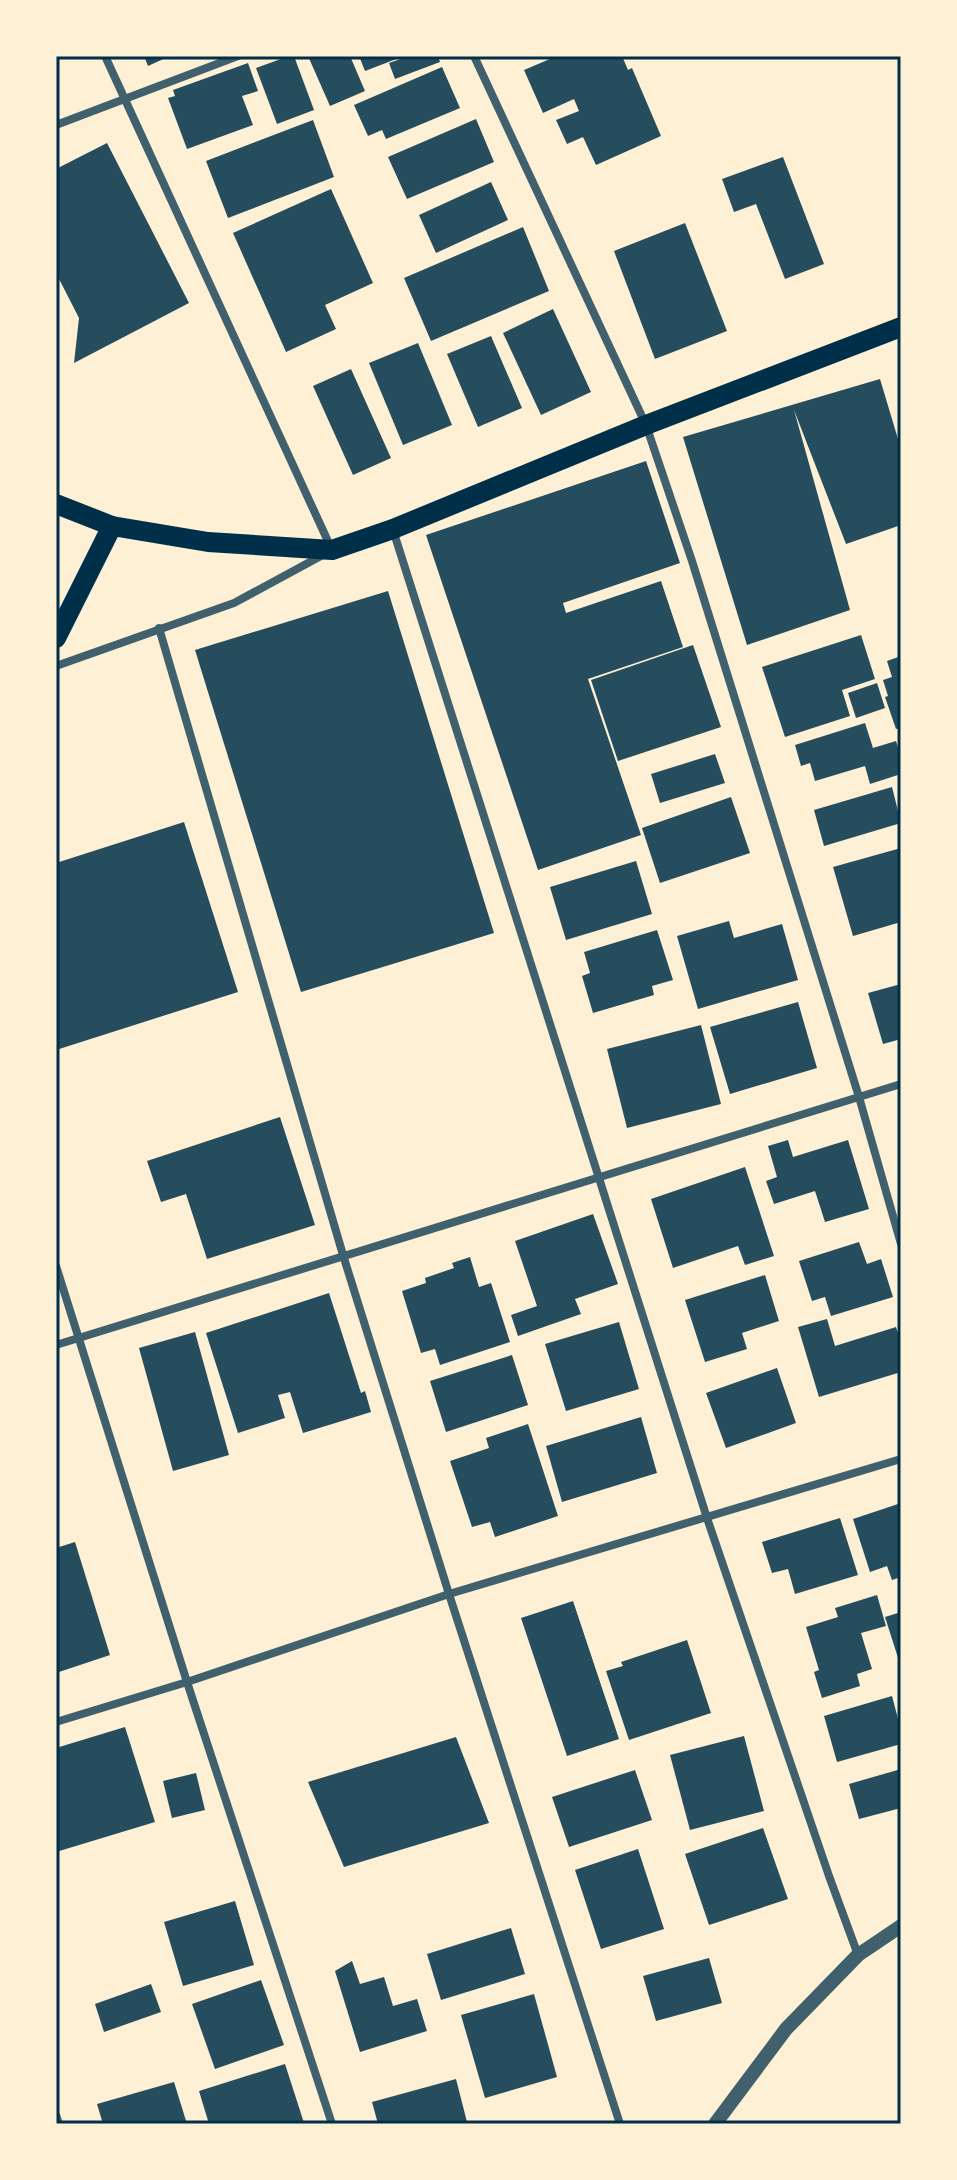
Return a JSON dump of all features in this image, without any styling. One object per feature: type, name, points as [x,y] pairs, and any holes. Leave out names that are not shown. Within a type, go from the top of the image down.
[{"type":"main road","points":[[56,504],[112,526],[208,542],[332,550],[393,529],[646,425],[900,330]]},
{"type":"main road","points":[[56,638],[112,526]]},
{"type":"street","points":[[56,666],[234,603],[332,550],[105,56]]},
{"type":"street","points":[[56,125],[238,56]]},
{"type":"street","points":[[474,56],[646,425],[697,576],[859,1097],[901,1244]]},
{"type":"street","points":[[393,529],[707,1518],[858,1955]]},
{"type":"street","points":[[159,628],[343,1255],[620,2124]]},
{"type":"street","points":[[56,1345],[901,1084]]},
{"type":"street","points":[[56,1266],[187,1682],[332,2124]]},
{"type":"street","points":[[56,1722],[187,1682],[449,1594],[901,1459]]},
{"type":"street","points":[[715,2124],[786,2029],[858,1955],[901,1926]]},
{"type":"street","points":[[56,2115],[59,2124]]},
{"type":"building","points":[[144,56],[170,56],[148,66]]},
{"type":"building","points":[[294,56],[314,110],[277,124],[256,68]]},
{"type":"building","points":[[308,56],[350,56],[365,91],[330,106]]},
{"type":"building","points":[[359,56],[404,56],[365,71]]},
{"type":"building","points":[[409,56],[438,56],[440,62],[395,79],[389,63]]},
{"type":"building","points":[[557,56],[622,56],[628,70],[632,68],[661,136],[596,165],[583,137],[567,144],[556,120],[579,111],[574,99],[543,113],[524,70]]},
{"type":"building","points":[[248,63],[258,91],[242,96],[253,125],[187,149],[168,98],[175,96],[173,90]]},
{"type":"building","points":[[442,67],[460,108],[386,139],[382,130],[368,136],[354,105]]},
{"type":"building","points":[[476,119],[494,162],[407,199],[388,157]]},
{"type":"building","points":[[313,120],[334,177],[228,218],[206,161]]},
{"type":"building","points":[[107,143],[189,303],[74,363],[79,318],[56,273],[56,169]]},
{"type":"building","points":[[783,157],[824,264],[785,279],[756,204],[734,212],[722,179]]},
{"type":"building","points":[[491,182],[508,220],[436,253],[419,215]]},
{"type":"building","points":[[331,189],[373,283],[325,305],[336,329],[286,352],[233,233]]},
{"type":"building","points":[[685,223],[727,331],[655,359],[614,251]]},
{"type":"building","points":[[523,227],[549,291],[431,341],[404,278]]},
{"type":"building","points":[[553,309],[591,392],[541,415],[503,333]]},
{"type":"building","points":[[491,336],[522,408],[478,427],[447,354]]},
{"type":"building","points":[[418,343],[452,425],[403,445],[369,363]]},
{"type":"building","points":[[351,369],[391,458],[353,475],[313,386]]},
{"type":"building","points":[[880,379],[901,449],[901,525],[846,544],[794,410],[850,610],[747,645],[683,437]]},
{"type":"building","points":[[646,461],[680,563],[563,603],[566,613],[661,581],[683,647],[588,679],[641,835],[538,870],[426,535]]},
{"type":"building","points":[[388,591],[494,933],[301,992],[195,650]]},
{"type":"building","points":[[861,635],[875,679],[842,690],[850,716],[785,737],[762,667]]},
{"type":"building","points":[[693,645],[721,727],[618,761],[591,680]]},
{"type":"building","points":[[901,656],[901,728],[896,729],[885,697],[888,696],[883,680],[892,677],[887,661]]},
{"type":"building","points":[[877,683],[885,708],[856,718],[848,693]]},
{"type":"building","points":[[865,723],[873,748],[896,741],[901,757],[901,774],[870,784],[865,766],[815,781],[810,763],[801,766],[795,745]]},
{"type":"building","points":[[715,754],[725,783],[660,803],[651,774]]},
{"type":"building","points":[[892,787],[901,823],[824,846],[814,810]]},
{"type":"building","points":[[731,797],[750,853],[660,883],[642,828]]},
{"type":"building","points":[[184,822],[238,992],[56,1050],[56,863]]},
{"type":"building","points":[[901,848],[901,922],[853,936],[833,867]]},
{"type":"building","points":[[636,861],[652,914],[566,940],[550,887]]},
{"type":"building","points":[[729,921],[734,938],[782,924],[798,980],[698,1009],[677,936]]},
{"type":"building","points":[[657,930],[673,980],[652,986],[654,995],[593,1013],[582,976],[590,973],[584,952]]},
{"type":"building","points":[[901,984],[901,1039],[883,1044],[868,993]]},
{"type":"building","points":[[798,1002],[817,1068],[730,1094],[710,1027]]},
{"type":"building","points":[[701,1025],[721,1104],[627,1128],[607,1049]]},
{"type":"building","points":[[280,1117],[315,1225],[207,1259],[186,1194],[161,1202],[147,1161]]},
{"type":"building","points":[[788,1140],[793,1157],[848,1140],[869,1209],[825,1222],[815,1191],[774,1204],[766,1181],[777,1177],[768,1146]]},
{"type":"building","points":[[745,1167],[774,1256],[745,1265],[738,1246],[673,1268],[651,1199]]},
{"type":"building","points":[[593,1214],[618,1284],[575,1299],[581,1314],[518,1336],[511,1315],[537,1306],[515,1241]]},
{"type":"building","points":[[859,1242],[867,1264],[881,1259],[893,1297],[831,1316],[825,1297],[812,1301],[799,1261]]},
{"type":"building","points":[[470,1257],[479,1287],[491,1283],[510,1342],[440,1365],[435,1349],[421,1353],[402,1291],[426,1283],[425,1278],[454,1268],[452,1263]]},
{"type":"building","points":[[765,1275],[779,1321],[742,1333],[747,1349],[705,1362],[685,1300]]},
{"type":"building","points":[[329,1293],[361,1393],[365,1391],[371,1412],[303,1433],[290,1392],[278,1395],[285,1418],[238,1433],[206,1333]]},
{"type":"building","points":[[827,1319],[835,1346],[896,1327],[901,1342],[901,1372],[819,1397],[798,1327]]},
{"type":"building","points":[[619,1322],[639,1389],[566,1411],[545,1344]]},
{"type":"building","points":[[195,1332],[229,1455],[173,1471],[139,1348]]},
{"type":"building","points":[[512,1355],[528,1405],[446,1432],[430,1381]]},
{"type":"building","points":[[777,1368],[796,1423],[726,1448],[706,1393]]},
{"type":"building","points":[[641,1417],[657,1473],[562,1502],[546,1446]]},
{"type":"building","points":[[528,1424],[558,1516],[495,1537],[490,1522],[472,1527],[450,1461],[489,1448],[486,1438]]},
{"type":"building","points":[[901,1503],[901,1577],[892,1580],[887,1566],[870,1572],[853,1519]]},
{"type":"building","points":[[840,1518],[858,1575],[795,1594],[788,1569],[772,1573],[762,1542]]},
{"type":"building","points":[[75,1542],[110,1655],[56,1673],[56,1548]]},
{"type":"building","points":[[877,1595],[886,1626],[861,1633],[872,1669],[857,1674],[860,1686],[822,1698],[814,1672],[819,1670],[806,1627],[838,1617],[835,1608]]},
{"type":"building","points":[[573,1601],[619,1739],[567,1756],[521,1618]]},
{"type":"building","points":[[901,1612],[901,1664],[900,1664],[885,1617]]},
{"type":"building","points":[[687,1640],[711,1713],[629,1740],[606,1671],[623,1666],[621,1662]]},
{"type":"building","points":[[892,1696],[901,1730],[901,1744],[837,1762],[824,1716]]},
{"type":"building","points":[[125,1727],[155,1822],[56,1852],[56,1748]]},
{"type":"building","points":[[744,1736],[764,1811],[690,1830],[670,1755]]},
{"type":"building","points":[[456,1737],[489,1823],[344,1867],[308,1782]]},
{"type":"building","points":[[901,1769],[901,1808],[859,1819],[849,1784]]},
{"type":"building","points":[[635,1770],[652,1820],[569,1847],[552,1797]]},
{"type":"building","points":[[196,1773],[205,1810],[172,1818],[163,1781]]},
{"type":"building","points":[[763,1828],[788,1899],[709,1925],[685,1854]]},
{"type":"building","points":[[638,1849],[664,1929],[601,1949],[575,1870]]},
{"type":"building","points":[[235,1901],[254,1965],[183,1986],[164,1922]]},
{"type":"building","points":[[511,1928],[525,1974],[441,2000],[427,1954]]},
{"type":"building","points":[[709,1958],[722,2003],[656,2021],[643,1976]]},
{"type":"building","points":[[352,1961],[360,1984],[384,1977],[393,2006],[417,1999],[427,2031],[360,2052],[335,1971]]},
{"type":"building","points":[[261,1980],[284,2045],[215,2069],[192,2004]]},
{"type":"building","points":[[151,1984],[161,2012],[104,2032],[95,2004]]},
{"type":"building","points":[[534,1994],[557,2077],[485,2098],[461,2015]]},
{"type":"building","points":[[285,2064],[304,2123],[209,2124],[199,2091]]},
{"type":"building","points":[[456,2079],[467,2122],[378,2124],[372,2102]]},
{"type":"building","points":[[174,2082],[187,2124],[103,2124],[97,2104]]}]
